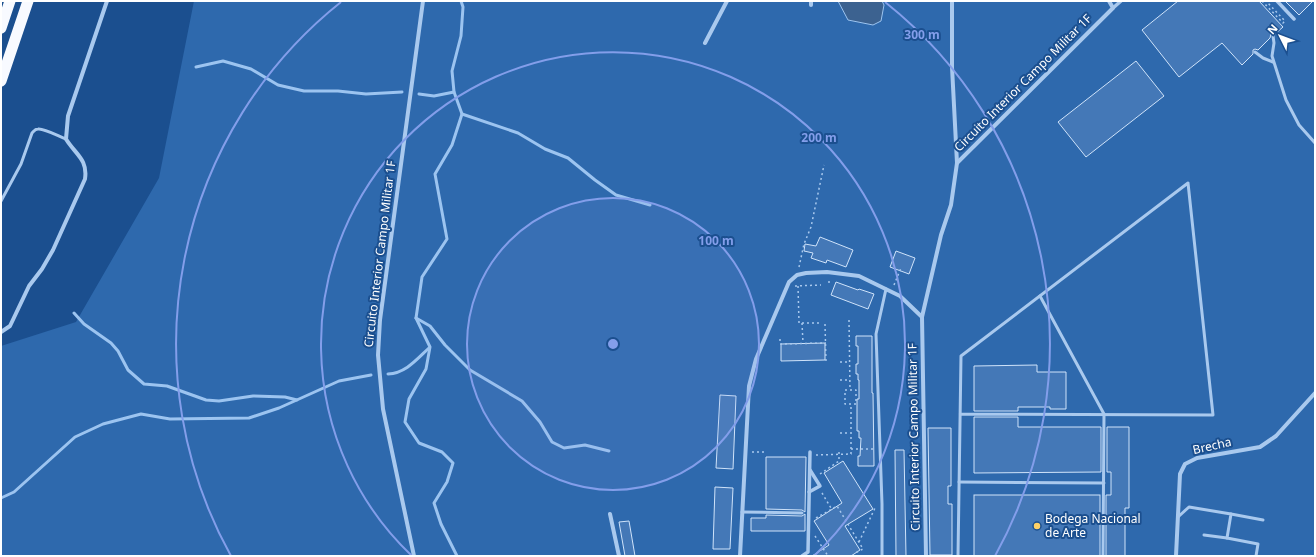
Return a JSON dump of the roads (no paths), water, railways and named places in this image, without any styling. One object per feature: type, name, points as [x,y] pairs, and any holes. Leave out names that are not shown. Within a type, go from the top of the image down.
[{"type":"highway","points":[[1,28],[4,12],[10,1]]},
{"type":"highway","points":[[1,81],[28,1]]},
{"type":"street","points":[[1,332],[10,326],[29,286],[42,269],[53,250],[85,179],[86,170],[83,161],[66,139],[68,116],[107,1]]},
{"type":"street","name":"Circuito Interior Campo Militar 1F","points":[[414,556],[383,408],[378,355],[380,320],[423,1]]},
{"type":"street","points":[[705,43],[727,1]]},
{"type":"street","name":"Circuito Interior Campo Militar 1F","points":[[926,556],[922,317],[941,235],[951,205],[957,163],[952,67],[952,1]]},
{"type":"street","points":[[1109,1],[1113,8]]},
{"type":"street","name":"Circuito Interior Campo Militar 1F","points":[[957,163],[1121,1]]},
{"type":"street","points":[[1277,1],[1294,19]]},
{"type":"street","points":[[740,556],[749,386],[756,359],[789,282],[797,274],[827,272],[859,276],[900,296],[922,317]]},
{"type":"street","name":"Brecha","points":[[1176,556],[1180,474],[1185,464],[1197,458],[1260,447],[1276,436],[1315,393]]},
{"type":"street","points":[[802,556],[808,552],[810,453]]},
{"type":"street","points":[[809,469],[820,486],[809,492]]},
{"type":"street","points":[[610,514],[619,556]]},
{"type":"lane","points":[[1273,36],[1274,43],[1272,56],[1286,100],[1304,131],[1315,143]]},
{"type":"lane","points":[[1255,52],[1263,58],[1274,62]]},
{"type":"lane","points":[[1,201],[21,164],[32,133],[35,130],[43,130],[66,139]]},
{"type":"lane","points":[[958,556],[960,482],[960,414],[961,356],[1188,183],[1213,415],[960,414]]},
{"type":"lane","points":[[882,556],[882,504],[876,334],[886,289]]},
{"type":"lane","points":[[1040,296],[1104,414],[1104,556]]},
{"type":"lane","points":[[960,482],[1104,483]]},
{"type":"lane","points":[[1178,517],[1190,507],[1263,520]]},
{"type":"lane","points":[[742,512],[802,513]]},
{"type":"lane","points":[[1227,538],[1231,514]]},
{"type":"lane","points":[[1204,535],[1258,544],[1256,556]]},
{"type":"waterway","points":[[457,556],[441,524],[434,503],[447,482],[453,463],[442,452],[419,443],[405,422],[409,399],[426,369],[430,347],[416,318],[422,277],[447,239],[435,174],[452,145],[462,114],[454,92],[452,71],[461,36],[463,7],[461,1]]},
{"type":"waterway","points":[[196,67],[223,61],[251,69],[278,85],[304,91],[338,91],[366,94],[402,92]]},
{"type":"waterway","points":[[419,94],[434,96],[454,92]]},
{"type":"waterway","points":[[462,114],[518,133],[545,149],[568,158],[616,195],[650,205]]},
{"type":"waterway","points":[[74,313],[84,324],[111,343],[118,351],[128,370],[144,384],[167,386],[206,400],[219,401],[253,396],[285,397],[297,400]]},
{"type":"waterway","points":[[416,318],[430,326],[445,345],[470,370],[522,401],[540,422],[552,442],[564,448],[585,445],[609,451]]},
{"type":"waterway","points":[[388,374],[406,368],[416,361],[429,348]]},
{"type":"waterway","points":[[1,498],[14,492],[75,437],[103,424],[141,414],[170,419],[249,418],[279,408],[339,381],[371,375]]},
{"type":"place","name":"Bodega Nacional de Arte","points":[[1037,526]]}]
